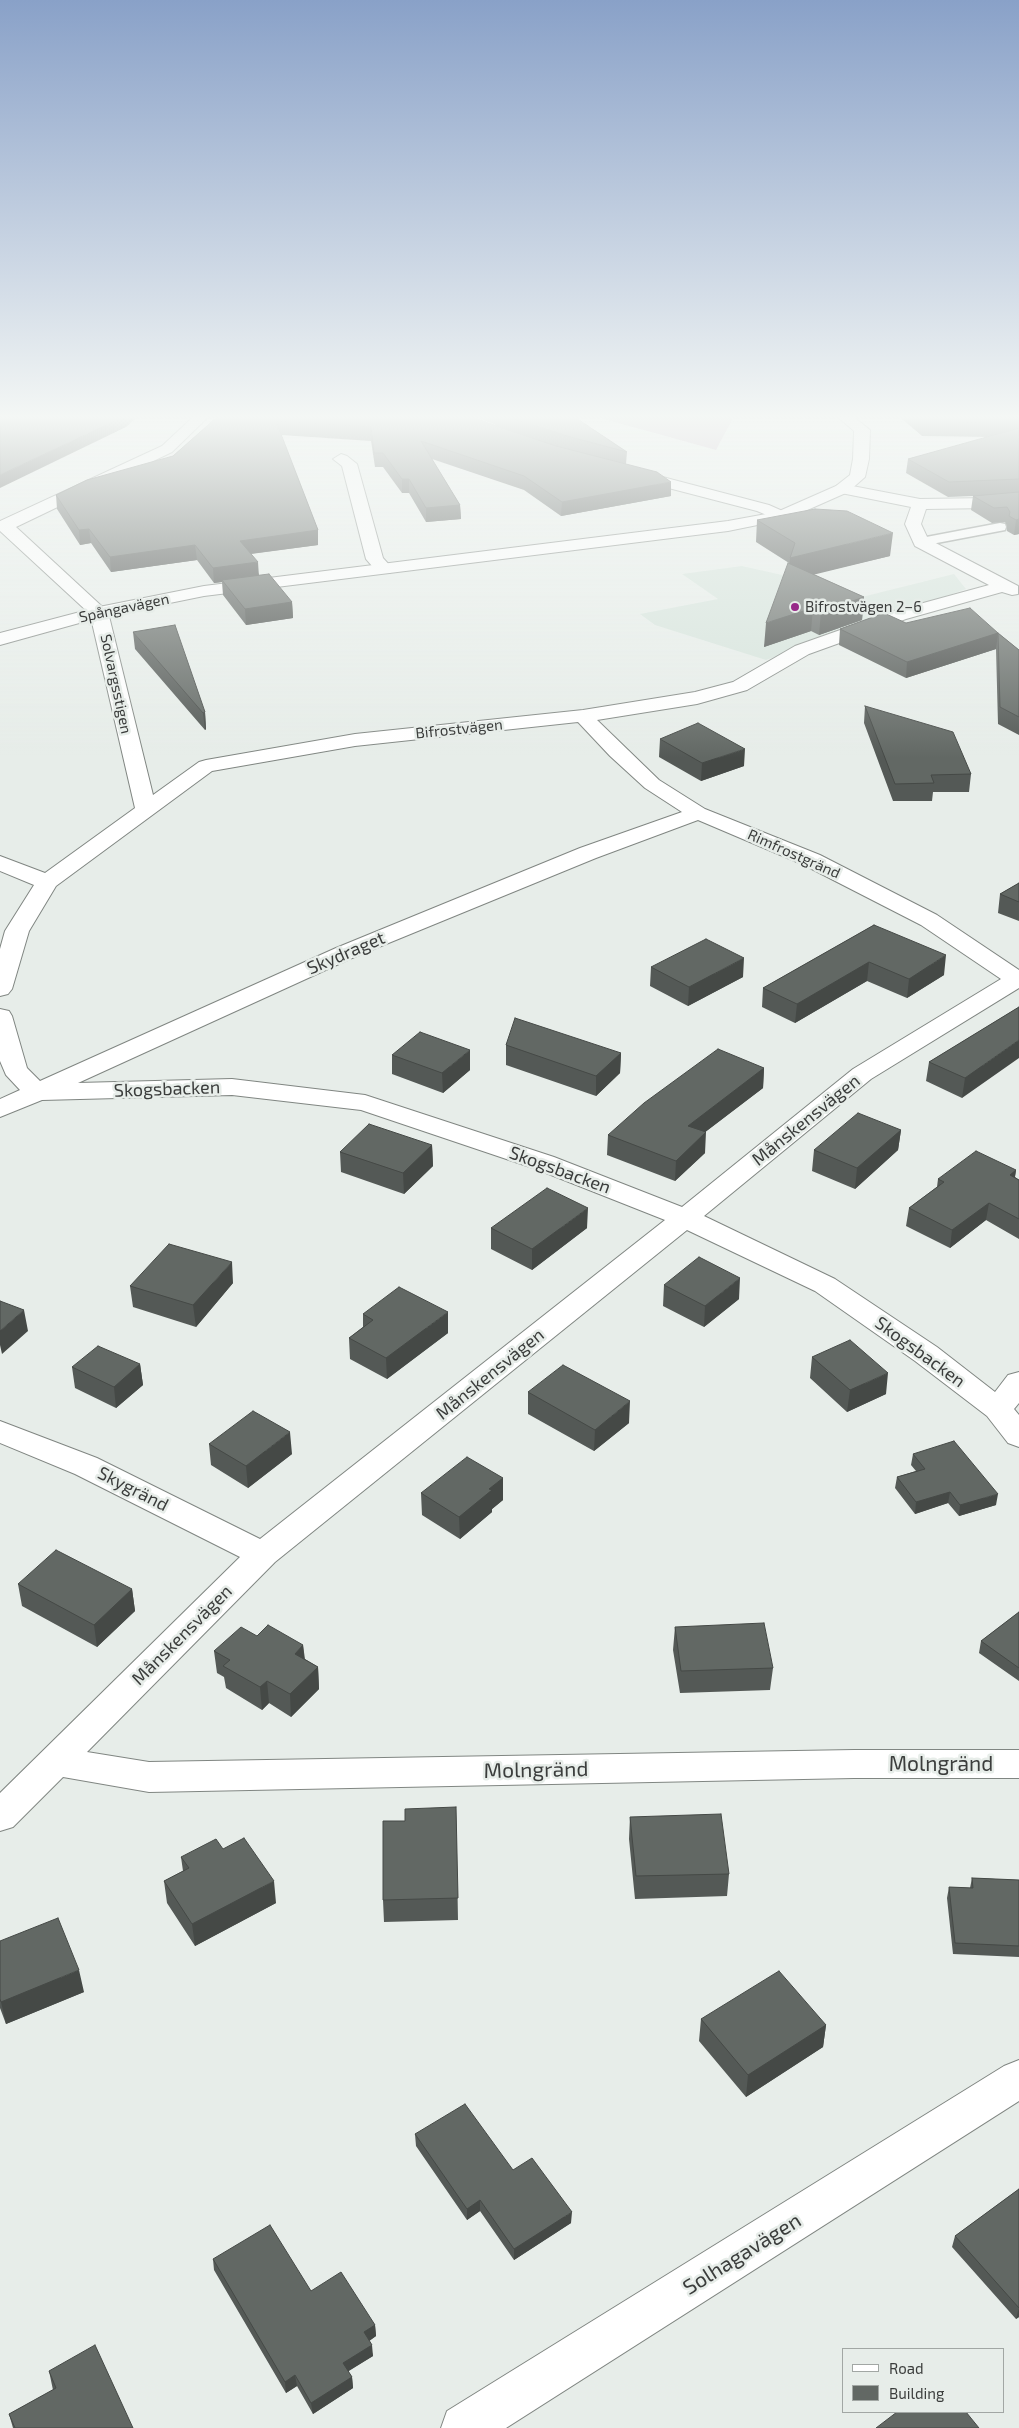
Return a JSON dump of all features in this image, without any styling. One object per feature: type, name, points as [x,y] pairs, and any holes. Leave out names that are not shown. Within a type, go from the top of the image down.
[{"type":"street","name":"Solvargsstigen","points":[[8,531],[99,612],[146,808]]},
{"type":"street","points":[[367,531],[375,559],[384,569]]},
{"type":"street","name":"Spångavägen","points":[[0,639],[99,612],[204,591],[686,531]]},
{"type":"street","points":[[916,531],[921,542],[1012,590]]},
{"type":"street","name":"Bifrostvägen","points":[[0,988],[17,931],[47,882],[206,766],[355,740],[583,716],[697,698],[740,686],[802,650],[900,615],[1012,590]]},
{"type":"street","name":"Rimfrostgränd","points":[[583,716],[617,752],[652,784],[698,814],[812,860],[921,916],[1018,979]]},
{"type":"street","name":"Skydraget","points":[[0,1109],[344,953],[588,853],[698,814]]},
{"type":"street","points":[[0,864],[47,882]]},
{"type":"street","name":"Månskensvägen","points":[[0,1816],[263,1554],[685,1218],[862,1074],[1018,979]]},
{"type":"street","points":[[0,1016],[15,1070],[36,1092]]},
{"type":"street","name":"Skogsbacken","points":[[36,1092],[232,1087],[365,1103],[546,1163],[685,1218],[825,1285],[926,1354],[998,1409],[1019,1436]]},
{"type":"street","points":[[998,1409],[1019,1382]]},
{"type":"street","name":"Skygränd","points":[[0,1431],[86,1466],[263,1554]]},
{"type":"street","name":"Molngränd","points":[[55,1761],[149,1777],[844,1764],[1019,1764]]},
{"type":"street","name":"Solhagavägen","points":[[464,2428],[1019,2079]]},
{"type":"lane","points":[[921,542],[977,531]]},
{"type":"shaded area","name":"Bifrostvägen 2–6","points":[[742,566],[800,579],[850,600],[954,574],[966,589],[766,660],[655,625],[640,614],[718,599],[682,574]]},
{"type":"building","points":[[91,531],[309,531],[240,541],[258,562],[213,568],[195,545],[110,557]]},
{"type":"building","points":[[776,531],[889,531],[893,533],[790,558],[795,543]]},
{"type":"building","points":[[788,563],[864,597],[821,612],[813,608],[766,623]]},
{"type":"building","points":[[269,574],[292,602],[245,609],[222,580]]},
{"type":"building","points":[[970,608],[998,633],[907,662],[840,629],[884,613],[906,623]]},
{"type":"building","points":[[175,625],[205,712],[203,713],[133,632]]},
{"type":"building","points":[[998,633],[1019,650],[1019,717],[1000,707]]},
{"type":"building","points":[[865,706],[953,732],[971,774],[931,775],[934,783],[895,784]]},
{"type":"building","points":[[698,723],[745,749],[702,763],[660,739]]},
{"type":"building","points":[[1019,883],[1019,902],[1000,894]]},
{"type":"building","points":[[874,925],[946,955],[909,979],[869,962],[797,1004],[763,988]]},
{"type":"building","points":[[706,939],[744,958],[689,987],[651,967]]},
{"type":"building","points":[[1019,1007],[1019,1040],[965,1078],[929,1062]]},
{"type":"building","points":[[515,1018],[621,1053],[596,1076],[506,1045]]},
{"type":"building","points":[[420,1032],[470,1050],[442,1073],[392,1055]]},
{"type":"building","points":[[718,1049],[764,1068],[688,1126],[706,1132],[676,1161],[608,1135],[644,1103]]},
{"type":"building","points":[[858,1113],[901,1130],[857,1168],[814,1150]]},
{"type":"building","points":[[369,1124],[432,1145],[403,1173],[340,1152]]},
{"type":"building","points":[[976,1151],[1016,1170],[1010,1175],[1019,1180],[1019,1219],[989,1203],[952,1230],[909,1208],[944,1182],[938,1179]]},
{"type":"building","points":[[547,1188],[588,1208],[532,1249],[491,1228]]},
{"type":"building","points":[[169,1244],[232,1262],[193,1305],[130,1286]]},
{"type":"building","points":[[699,1257],[740,1278],[705,1306],[664,1285]]},
{"type":"building","points":[[399,1287],[448,1312],[386,1358],[349,1338],[373,1320],[363,1314]]},
{"type":"building","points":[[0,1301],[24,1310],[0,1331]]},
{"type":"building","points":[[850,1340],[888,1373],[850,1390],[812,1357]]},
{"type":"building","points":[[98,1346],[140,1364],[114,1387],[72,1367]]},
{"type":"building","points":[[563,1365],[630,1401],[595,1430],[528,1392]]},
{"type":"building","points":[[253,1411],[290,1432],[246,1466],[209,1444]]},
{"type":"building","points":[[954,1441],[998,1494],[960,1505],[950,1492],[916,1502],[897,1477],[925,1469],[913,1454]]},
{"type":"building","points":[[467,1457],[503,1478],[489,1489],[492,1490],[459,1517],[421,1493]]},
{"type":"building","points":[[56,1550],[132,1589],[94,1625],[18,1584]]},
{"type":"building","points":[[1019,1612],[1019,1668],[981,1641]]},
{"type":"building","points":[[764,1623],[773,1668],[681,1671],[675,1627]]},
{"type":"building","points":[[268,1625],[303,1645],[295,1654],[318,1667],[290,1694],[267,1681],[260,1687],[223,1666],[230,1660],[214,1651],[241,1627],[257,1636]]},
{"type":"building","points":[[456,1807],[458,1898],[383,1900],[383,1821],[405,1821],[405,1809]]},
{"type":"building","points":[[721,1814],[729,1874],[636,1876],[630,1817]]},
{"type":"building","points":[[244,1838],[274,1881],[192,1924],[164,1881],[189,1868],[181,1857],[216,1839],[223,1849]]},
{"type":"building","points":[[972,1878],[1019,1880],[1019,1946],[955,1943],[949,1887],[973,1888]]},
{"type":"building","points":[[58,1918],[79,1970],[1,2002],[0,1941]]},
{"type":"building","points":[[779,1971],[826,2025],[748,2075],[701,2019]]},
{"type":"building","points":[[465,2104],[513,2170],[532,2158],[572,2212],[514,2249],[480,2200],[467,2209],[415,2134]]},
{"type":"building","points":[[1019,2189],[1019,2308],[955,2236]]},
{"type":"building","points":[[270,2225],[311,2291],[341,2272],[375,2325],[364,2332],[372,2345],[343,2363],[352,2377],[311,2403],[295,2375],[285,2382],[213,2259]]},
{"type":"building","points":[[95,2345],[133,2428],[15,2428],[9,2414],[56,2388],[49,2371]]},
{"type":"building","points":[[896,2413],[967,2413],[979,2428],[876,2428]]},
{"type":"place","name":"Bifrostvägen 2–6","points":[[795,607]]}]
